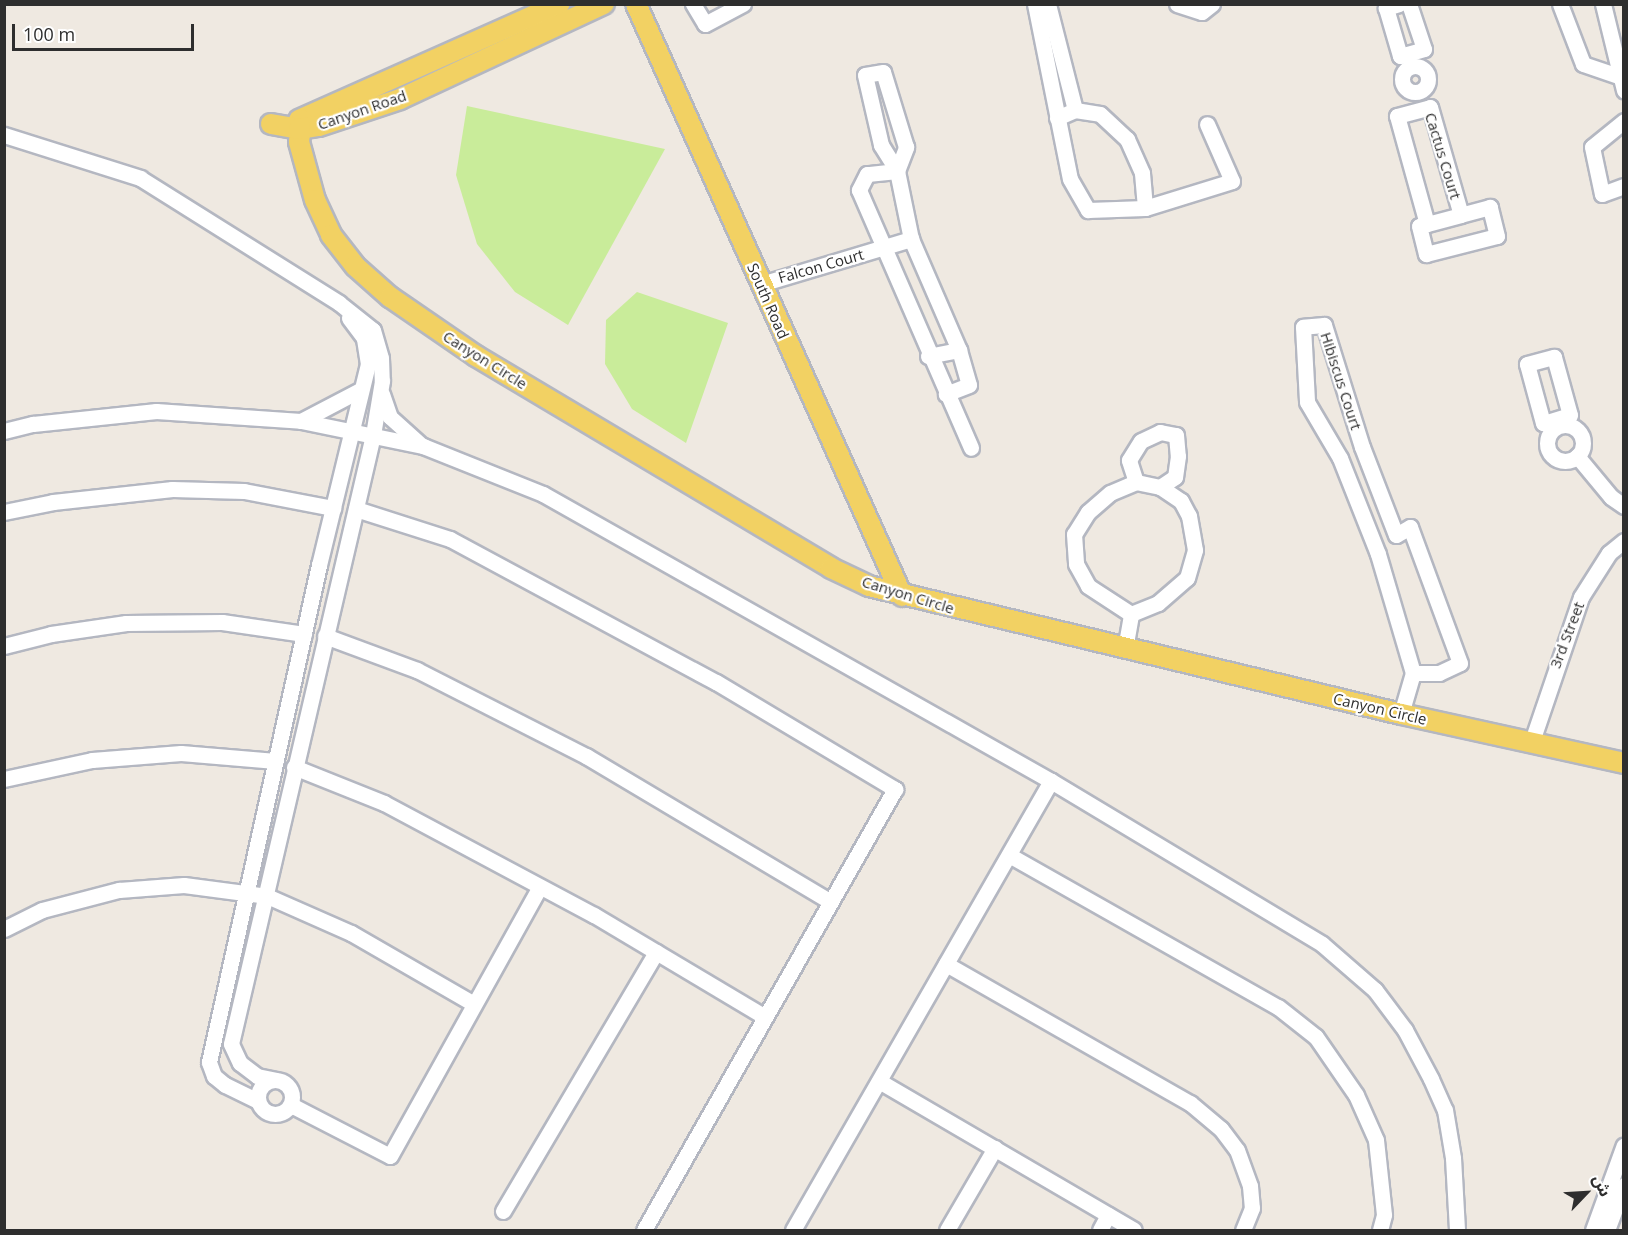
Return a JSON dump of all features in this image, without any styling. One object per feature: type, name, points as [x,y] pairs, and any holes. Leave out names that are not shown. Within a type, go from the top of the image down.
[{"type":"main road","name":"Canyon Road","points":[[301,124],[560,4]]},
{"type":"main road","name":"Canyon Road","points":[[301,124],[319,126],[400,99],[604,4]]},
{"type":"main road","name":"South Road","points":[[636,4],[902,596]]},
{"type":"main road","name":"Canyon Circle","points":[[301,124],[315,200],[331,235],[355,266],[390,297],[476,356],[831,568],[902,596],[1401,714],[1532,741],[1623,763]]},
{"type":"street","points":[[693,4],[705,24],[743,4]]},
{"type":"street","points":[[1035,4],[1070,179],[1088,210],[1145,208],[1232,181],[1207,124]]},
{"type":"street","points":[[1048,4],[1075,110]]},
{"type":"street","points":[[1177,4],[1202,12],[1212,4]]},
{"type":"street","points":[[1399,4],[1386,8],[1400,56],[1412,59]]},
{"type":"street","name":"Cactus Court","points":[[1409,4],[1424,50],[1412,59],[1402,75],[1402,84],[1417,93],[1420,110]]},
{"type":"street","points":[[1560,4],[1583,64],[1622,84]]},
{"type":"street","points":[[1603,4],[1622,84]]},
{"type":"street","points":[[897,171],[906,147],[883,72],[866,75],[881,145],[897,171],[911,239],[959,350],[969,385],[946,394]]},
{"type":"street","name":"Cactus Court","points":[[1427,224],[1397,116],[1430,107],[1461,215]]},
{"type":"street","points":[[1057,118],[1075,110],[1100,114],[1127,139],[1142,173],[1145,208]]},
{"type":"street","points":[[1623,121],[1592,147],[1602,194],[1623,186]]},
{"type":"street","points":[[4,135],[140,178],[339,303],[373,330],[381,358],[382,400],[390,417],[423,446]]},
{"type":"street","name":"Falcon Court","points":[[897,171],[867,174],[859,190],[928,356],[971,448]]},
{"type":"street","name":"Cactus Court","points":[[1490,207],[1497,236],[1426,254],[1419,226],[1461,215],[1490,207]]},
{"type":"street","name":"Falcon Court","points":[[761,284],[911,239]]},
{"type":"street","points":[[291,1105],[275,1115],[268,1113],[258,1101],[225,1085],[214,1076],[209,1062],[304,634],[368,364],[364,338],[339,303]]},
{"type":"street","name":"Hibiscus Court","points":[[1324,325],[1362,447],[1396,535],[1410,527],[1460,663],[1439,673],[1413,673],[1378,554],[1340,458],[1307,402],[1303,327],[1324,325]]},
{"type":"street","points":[[928,356],[959,350]]},
{"type":"street","points":[[291,1105],[288,1085],[257,1076],[240,1063],[231,1044],[373,435],[382,381]]},
{"type":"street","points":[[301,421],[360,390]]},
{"type":"street","points":[[4,431],[33,424],[156,411],[301,421],[423,446],[543,494],[1051,781],[1322,944],[1375,990],[1405,1030],[1444,1110],[1458,1206],[1457,1230]]},
{"type":"street","points":[[1558,422],[1571,426],[1580,434],[1582,446],[1577,456],[1567,461],[1550,455],[1547,438],[1558,422]]},
{"type":"street","points":[[1131,614],[1158,603],[1187,578],[1195,550],[1190,516],[1181,501],[1174,477],[1179,456],[1176,435],[1160,432],[1141,441],[1129,460],[1136,482]]},
{"type":"street","points":[[1577,456],[1611,497],[1623,506]]},
{"type":"street","points":[[1160,487],[1174,477]]},
{"type":"street","points":[[1131,614],[1088,586],[1076,564],[1074,534],[1088,512],[1110,493],[1136,482],[1160,487],[1181,501]]},
{"type":"street","points":[[4,512],[53,502],[172,489],[244,491],[333,508]]},
{"type":"street","points":[[356,509],[450,539],[716,682],[895,789],[644,1230]]},
{"type":"street","name":"3rd Street","points":[[1532,741],[1581,597],[1609,553],[1623,541]]},
{"type":"street","points":[[1125,649],[1131,614]]},
{"type":"street","points":[[4,646],[51,634],[126,623],[222,622],[304,634]]},
{"type":"street","points":[[325,636],[417,670],[586,756],[831,902]]},
{"type":"street","points":[[1401,714],[1413,673]]},
{"type":"street","points":[[4,779],[92,760],[181,753],[276,761]]},
{"type":"street","points":[[294,767],[384,803],[656,952],[765,1017]]},
{"type":"street","points":[[793,1230],[1051,781]]},
{"type":"street","points":[[1009,855],[1278,1007],[1316,1037],[1356,1095],[1376,1140],[1384,1215],[1380,1230]]},
{"type":"street","points":[[4,929],[42,910],[119,890],[184,885],[267,896],[351,933],[472,1003]]},
{"type":"street","points":[[291,1105],[390,1156],[472,1003],[540,887]]},
{"type":"street","points":[[503,1211],[656,952]]},
{"type":"street","points":[[946,964],[1190,1103],[1221,1129],[1237,1150],[1250,1186],[1252,1209],[1243,1230]]},
{"type":"street","points":[[258,1101],[261,1088],[276,1080]]},
{"type":"street","points":[[879,1081],[1134,1230]]},
{"type":"street","points":[[1593,1230],[1623,1145]]},
{"type":"street","points":[[947,1230],[994,1148]]},
{"type":"street","points":[[1607,1230],[1623,1185]]},
{"type":"street","points":[[1100,1230],[1108,1215]]},
{"type":"green space","points":[[467,106],[665,149],[568,325],[515,292],[477,244],[456,175]]},
{"type":"green space","points":[[637,292],[728,323],[686,443],[632,409],[605,364],[606,320]]}]
